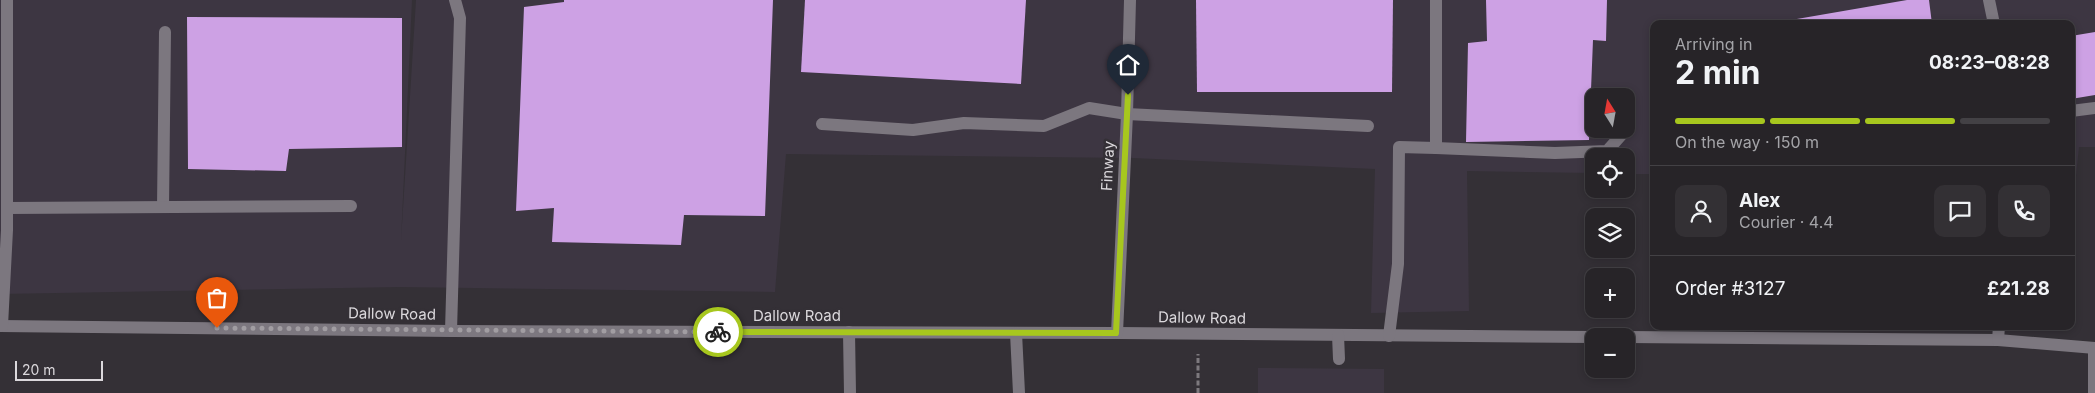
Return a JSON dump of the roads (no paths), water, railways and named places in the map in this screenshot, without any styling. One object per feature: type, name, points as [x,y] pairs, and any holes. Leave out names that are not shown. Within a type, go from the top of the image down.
[{"type":"street","points":[[1,326],[3,231],[6,208],[7,0]]},
{"type":"street","points":[[451,331],[460,18],[455,0]]},
{"type":"street","name":"Finway","points":[[1116,333],[1127,114],[1130,0]]},
{"type":"street","points":[[1436,0],[1436,148]]},
{"type":"street","points":[[1990,0],[1993,20]]},
{"type":"street","points":[[163,207],[165,32]]},
{"type":"street","points":[[822,124],[914,130],[964,123],[1044,126],[1089,108],[1127,114],[1368,126]]},
{"type":"street","points":[[2075,110],[2095,108]]},
{"type":"street","points":[[1389,336],[1398,264],[1399,147],[1555,153],[1607,151],[1619,138]]},
{"type":"street","points":[[6,208],[351,206]]},
{"type":"street","name":"Dallow Road","points":[[1,326],[451,331],[1585,337]]},
{"type":"street","points":[[1998,340],[1999,330]]},
{"type":"street","points":[[850,332],[850,393]]},
{"type":"street","points":[[1016,333],[1019,393]]},
{"type":"street","points":[[1338,335],[1339,359]]},
{"type":"street","points":[[1635,337],[1998,340],[2094,348],[2094,393]]}]
